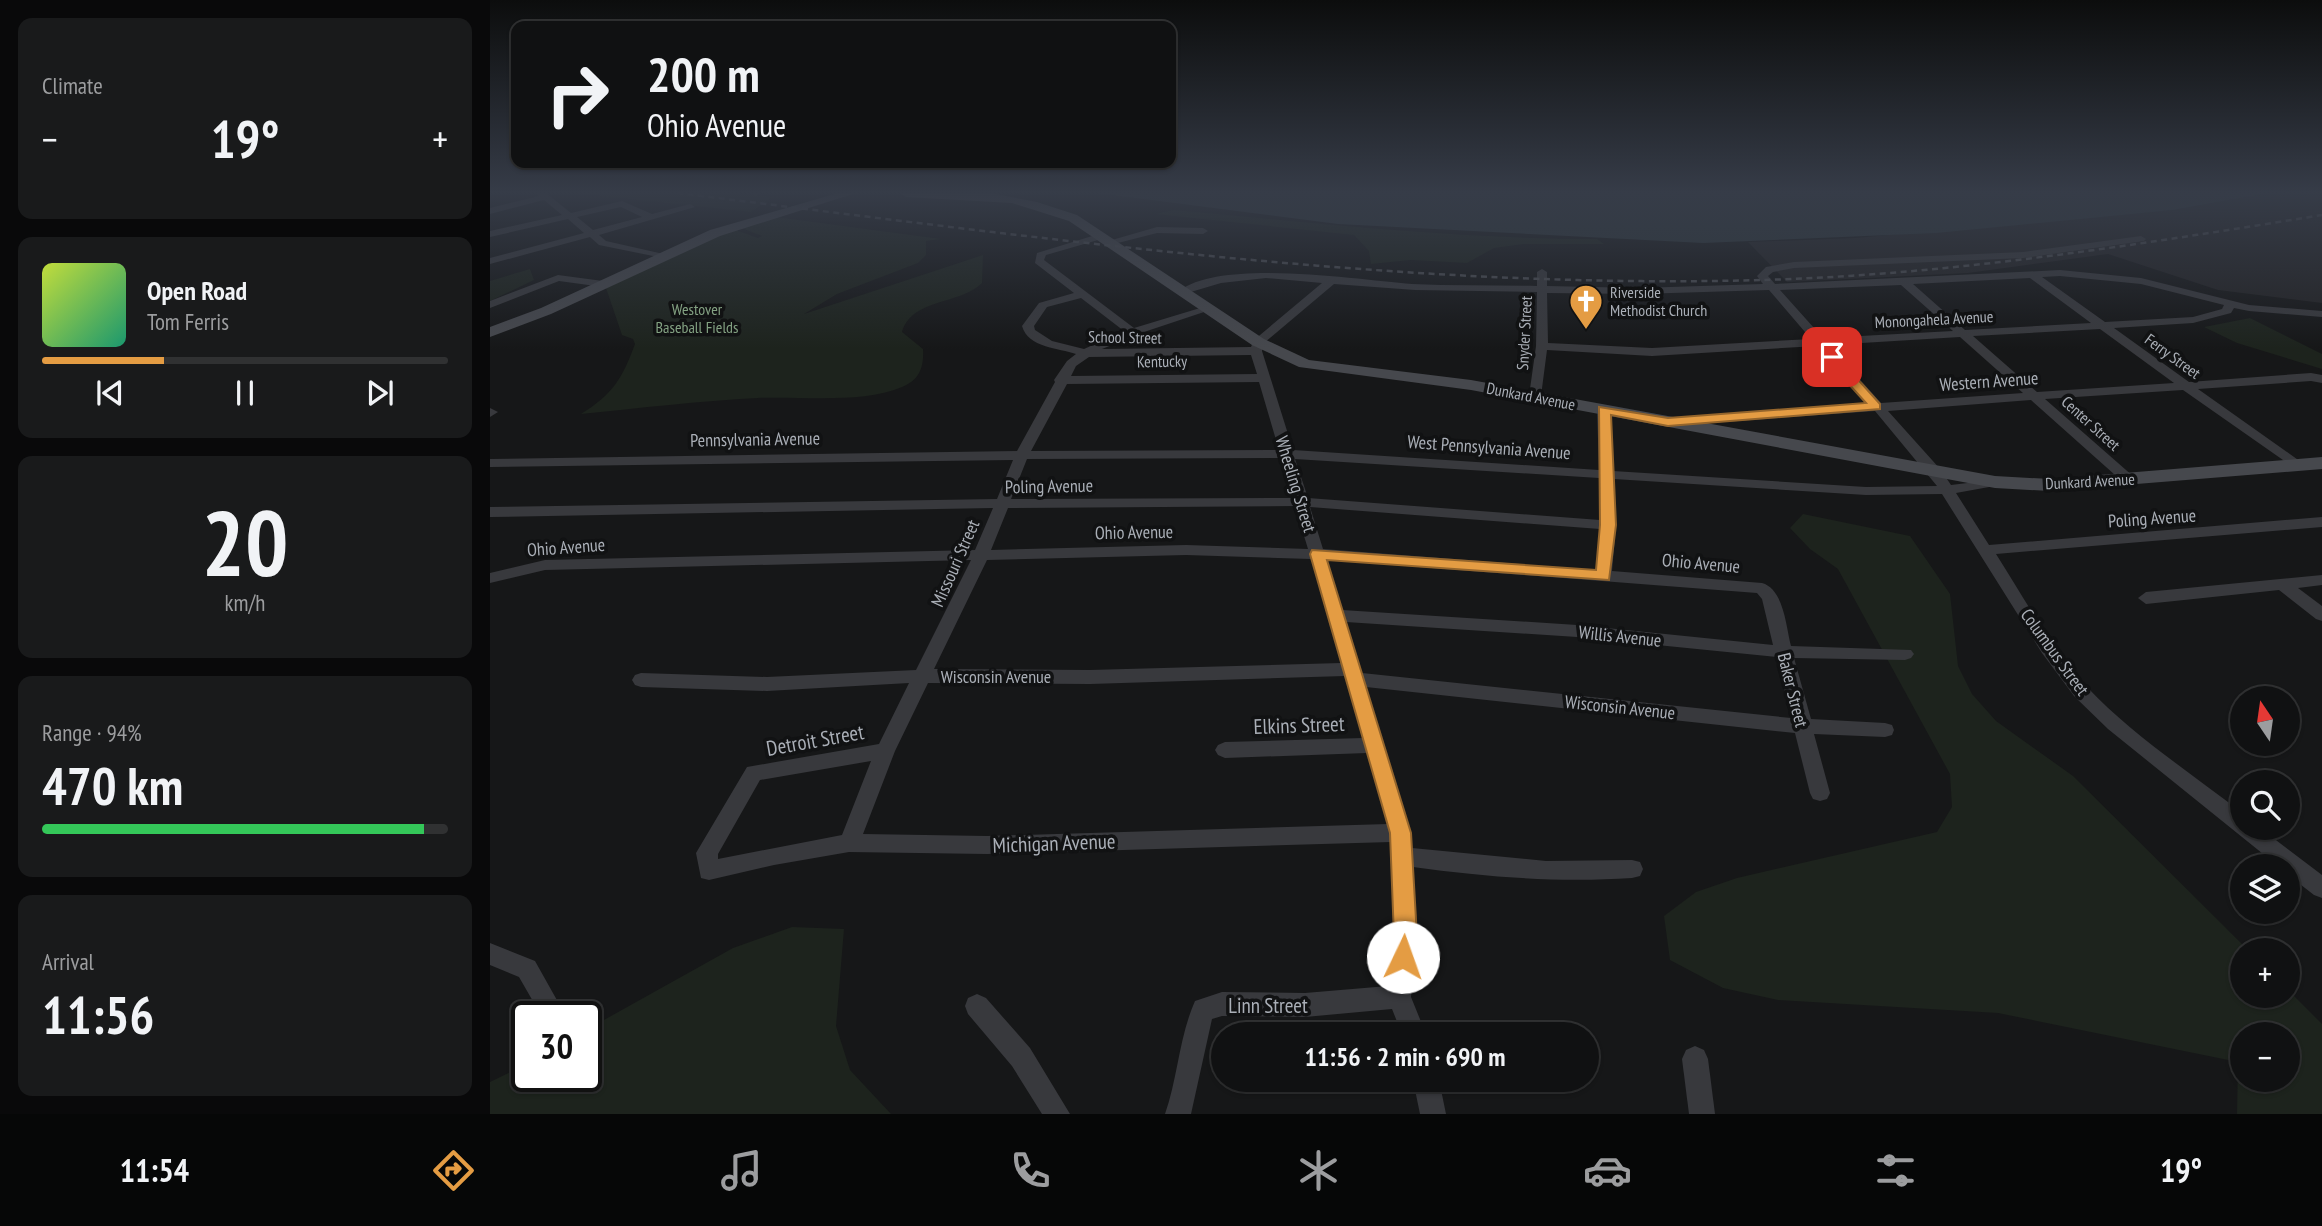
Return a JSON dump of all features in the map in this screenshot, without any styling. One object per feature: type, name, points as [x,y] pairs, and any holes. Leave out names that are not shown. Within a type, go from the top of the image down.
[{"type":"main road","points":[[490,332],[690,245]]},
{"type":"main road","name":"Dunkard Avenue","points":[[1115,245],[1210,309],[1257,346],[1305,365],[1471,385],[1995,482],[2050,485],[2322,463]]},
{"type":"street","points":[[490,261],[510,245]]},
{"type":"street","points":[[612,245],[663,257]]},
{"type":"street","points":[[1076,245],[1050,250],[1038,257],[1134,333]]},
{"type":"street","points":[[1771,288],[1763,272],[1779,267],[2023,255],[2097,245]]},
{"type":"street","name":"Snyder Street","points":[[1535,396],[1542,346],[1542,272]]},
{"type":"street","points":[[1184,291],[1244,276],[1415,287],[1542,290],[1771,288],[2031,274],[2114,276],[2230,304],[2292,313],[2322,314]]},
{"type":"street","name":"Ferry Street","points":[[2031,274],[2296,465]]},
{"type":"street","points":[[490,304],[558,278],[603,284]]},
{"type":"street","points":[[1257,346],[1331,281]]},
{"type":"street","name":"Center Street","points":[[1904,282],[2129,480]]},
{"type":"street","name":"Columbus Street","points":[[1771,288],[1936,473],[2048,649],[2080,691],[2135,740],[2230,817]]},
{"type":"street","name":"School Street","points":[[1082,294],[1043,305],[1028,326],[1029,331],[1043,342],[1071,348],[1083,354],[1257,346]]},
{"type":"street","name":"Monongahela Avenue","points":[[1542,346],[1633,352],[1962,334],[2214,317],[2227,312],[2230,304]]},
{"type":"street","name":"Missouri Street","points":[[849,844],[885,751],[924,676],[982,553],[1021,457],[1060,380],[1083,354],[1134,333],[1210,309]]},
{"type":"street","name":"Wheeling Street","points":[[1257,346],[1264,378],[1402,844],[1405,937],[1399,998],[1408,1022]]},
{"type":"street","name":"Kentucky","points":[[1060,380],[1264,378]]},
{"type":"street","name":"Western Avenue","points":[[1668,422],[2317,378]]},
{"type":"street","points":[[1604,410],[1604,475],[1608,525],[1604,576]]},
{"type":"street","name":"West Pennsylvania Avenue","points":[[1021,457],[1287,454],[1866,491],[1947,491],[1995,482]]},
{"type":"street","name":"Pennsylvania Avenue","points":[[490,463],[885,456],[1021,457]]},
{"type":"street","name":"Poling Avenue","points":[[490,512],[906,504],[1001,506],[1301,502],[1608,525]]},
{"type":"street","name":"Poling Avenue","points":[[1984,550],[2322,522]]},
{"type":"street","name":"Ohio Avenue","points":[[498,576],[545,565],[1186,550],[1318,554],[1762,588]]},
{"type":"street","points":[[2146,598],[2322,580]]},
{"type":"street","points":[[2283,585],[2322,615]]},
{"type":"street","name":"Baker Street","points":[[1762,588],[1770,597],[1820,793]]},
{"type":"street","name":"Willis Avenue","points":[[1335,615],[1577,631],[1784,652],[1905,654]]},
{"type":"street","name":"Wisconsin Avenue","points":[[641,681],[767,684],[924,676],[1353,674],[1801,726],[1885,730]]},
{"type":"street","name":"Elkins Street","points":[[1225,750],[1374,745]]},
{"type":"street","name":"Detroit Street","points":[[709,871],[707,853],[754,773],[885,751]]},
{"type":"street","name":"Columbus Street","points":[[2260,840],[2322,888]]},
{"type":"street","name":"Michigan Avenue","points":[[709,871],[774,856],[849,844],[1402,844],[1482,867],[1580,874],[1632,869]]},
{"type":"street","points":[[490,954],[527,969],[545,1001]]},
{"type":"street","name":"Linn Street","points":[[1178,1114],[1194,1052],[1196,1024],[1204,1009],[1222,1004],[1306,1005],[1399,998]]},
{"type":"street","points":[[977,1006],[1021,1057],[1057,1114]]},
{"type":"street","points":[[1695,1059],[1702,1114]]},
{"type":"street","points":[[1428,1092],[1433,1114]]},
{"type":"shaded area","points":[[1751,245],[2322,245],[2322,303],[2218,290],[2108,254],[1968,273],[1787,282]]},
{"type":"green space","name":"Westover Baseball Fields","points":[[699,245],[926,245],[926,255],[918,263],[837,294],[804,314],[983,255],[982,283],[962,295],[926,307],[907,321],[902,332],[923,349],[922,367],[917,377],[902,387],[869,396],[736,399],[581,414],[601,400],[615,385],[635,344],[633,339],[622,335],[606,288]]},
{"type":"green space","points":[[1363,245],[1517,245],[1494,248],[1467,263],[1411,260],[1371,264],[1369,251]]},
{"type":"green space","points":[[530,269],[534,280],[490,301],[490,281]]},
{"type":"green space","points":[[2250,318],[2322,354],[2322,369],[2237,343],[2204,327]]},
{"type":"green space","points":[[1803,514],[1910,536],[1950,594],[1958,666],[1972,694],[1996,721],[2073,776],[2236,938],[2230,938],[2230,1008],[2300,1008],[2300,1002],[2322,1024],[2322,1114],[2237,1114],[2237,1092],[2300,1092],[2300,1022],[2230,1022],[2230,1060],[1998,1013],[1778,1000],[1723,988],[1670,960],[1664,916],[1696,892],[1737,878],[1937,832],[1952,807],[1950,774],[1838,569],[1810,549],[1790,528]]},
{"type":"green space","points":[[792,927],[844,929],[836,1026],[850,1070],[891,1114],[490,1114],[490,1082],[511,1072],[511,1092],[602,1092],[602,1021],[733,948]]},
{"type":"railway","points":[[1109,245],[1353,268],[1489,277],[1625,281],[1761,280],[1902,272],[2125,245]]},
{"type":"place","name":"Riverside Methodist Church","points":[[1586,331]]},
{"type":"route","points":[[1403,957],[1405,937],[1401,833],[1318,554],[1604,576],[1608,525],[1604,475],[1604,410],[1668,422],[1875,406],[1832,357]]}]
